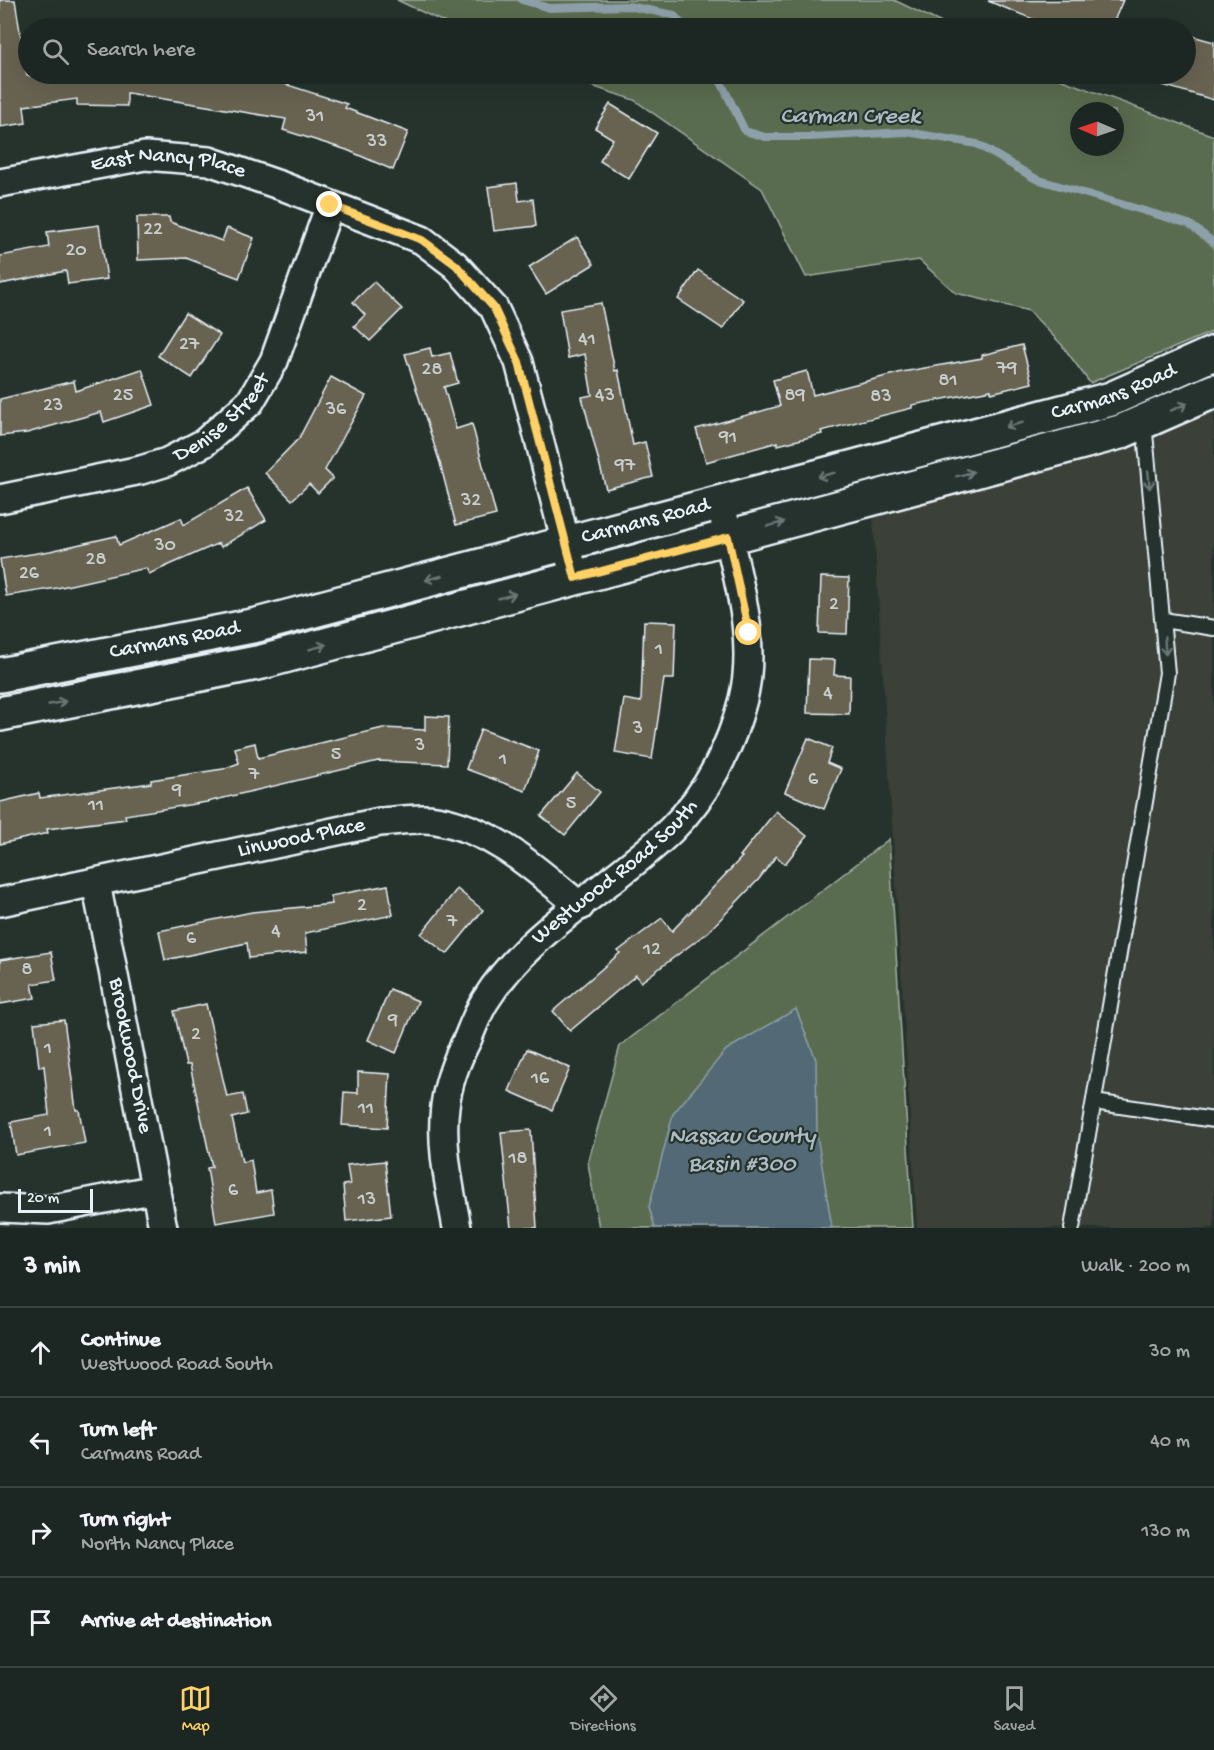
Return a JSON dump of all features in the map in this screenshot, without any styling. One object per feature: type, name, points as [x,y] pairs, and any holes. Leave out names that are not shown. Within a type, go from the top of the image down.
[{"type":"street","name":"East Nancy Place","points":[[0,183],[145,156],[209,161],[422,240],[456,265],[494,308],[519,362],[575,578]]},
{"type":"street","name":"Denise Street","points":[[0,499],[141,470],[167,462],[204,443],[250,402],[274,362],[330,205]]},
{"type":"street","name":"Carmans Road","points":[[0,675],[256,625],[721,503],[1111,399],[1214,353]]},
{"type":"street","name":"Carmans Road","points":[[0,714],[262,662],[1120,432],[1214,391]]},
{"type":"street","name":"Westwood Road South","points":[[457,1228],[448,1179],[444,1138],[445,1105],[455,1064],[485,1001],[513,965],[540,938],[673,828],[716,772],[729,745],[744,697],[749,633],[721,503]]},
{"type":"street","name":"Linwood Place","points":[[0,902],[381,822],[434,820],[475,831],[507,847],[580,906]]},
{"type":"street","name":"Brookwood Drive","points":[[96,883],[163,1228]]},
{"type":"street","points":[[0,1208],[48,1210],[156,1189]]},
{"type":"lane","points":[[1072,1228],[1167,672],[1144,422]]},
{"type":"lane","points":[[1162,620],[1214,628]]},
{"type":"lane","points":[[1094,1102],[1214,1120]]},
{"type":"shaded area","points":[[1214,365],[1214,1228],[917,1228],[871,481]]},
{"type":"green space","points":[[397,0],[894,0],[931,18],[435,18]]},
{"type":"green space","points":[[585,84],[1073,84],[1122,102],[1070,102],[1070,156],[1124,156],[1124,103],[1214,136],[1214,331],[1090,383],[1062,345],[1029,311],[956,293],[919,260],[806,277],[762,189],[634,100]]},
{"type":"green space","points":[[889,839],[913,1228],[599,1228],[588,1163],[620,1046]]},
{"type":"water","name":"Nassau County Basin #300","points":[[796,1009],[816,1060],[817,1135],[832,1228],[655,1228],[649,1207],[673,1114],[726,1050]]},
{"type":"building","points":[[0,0],[15,0],[18,19],[18,84],[284,84],[347,104],[345,108],[408,132],[393,170],[347,150],[283,130],[286,119],[127,93],[127,106],[77,105],[77,99],[24,106],[26,123],[0,127]]},
{"type":"building","points":[[1123,0],[1115,18],[1030,18],[988,1]]},
{"type":"building","points":[[1196,37],[1214,42],[1214,100],[1159,84],[1196,84]]},
{"type":"building","points":[[610,104],[657,133],[629,179],[600,161],[613,139],[595,128]]},
{"type":"building","points":[[517,183],[519,201],[533,199],[536,226],[494,231],[488,187]]},
{"type":"building","points":[[137,217],[169,217],[170,222],[222,241],[227,228],[254,238],[239,278],[186,258],[138,260]]},
{"type":"building","points":[[99,225],[107,279],[68,284],[66,271],[0,284],[0,256],[49,247],[47,232]]},
{"type":"building","points":[[577,237],[594,264],[546,294],[529,267]]},
{"type":"building","points":[[698,270],[743,300],[723,329],[678,299]]},
{"type":"building","points":[[374,282],[402,309],[370,341],[354,326],[365,315],[353,302]]},
{"type":"building","points":[[601,303],[615,371],[618,370],[633,445],[645,442],[653,477],[606,489],[582,397],[592,395],[585,354],[568,358],[560,310]]},
{"type":"building","points":[[185,313],[220,335],[192,378],[158,356]]},
{"type":"building","points":[[1022,345],[1032,383],[991,393],[991,390],[912,405],[912,408],[821,431],[822,434],[778,445],[778,442],[706,462],[696,429],[780,406],[773,380],[807,371],[813,395],[902,372],[982,358],[982,355]]},
{"type":"building","points":[[430,348],[432,357],[450,353],[458,383],[444,387],[456,429],[472,424],[496,515],[456,525],[440,463],[405,354]]},
{"type":"building","points":[[142,369],[154,405],[104,422],[101,412],[27,433],[0,436],[0,399],[74,381],[76,391]]},
{"type":"building","points":[[331,377],[366,396],[325,470],[333,478],[318,493],[309,484],[292,500],[265,473],[299,438]]},
{"type":"building","points":[[247,488],[266,520],[221,547],[219,543],[149,574],[146,568],[57,588],[6,596],[0,559],[50,551],[116,536],[119,545],[181,518],[184,525]]},
{"type":"building","points":[[821,577],[849,578],[847,634],[819,633]]},
{"type":"building","points":[[644,621],[676,622],[674,679],[664,679],[652,759],[615,753],[624,699],[641,702]]},
{"type":"building","points":[[809,659],[835,660],[834,675],[850,676],[849,714],[807,713]]},
{"type":"building","points":[[425,716],[449,717],[447,764],[378,761],[207,802],[125,815],[126,819],[47,829],[48,833],[0,844],[0,802],[39,793],[40,798],[151,783],[151,780],[223,769],[239,763],[235,748],[255,743],[258,758],[383,728],[425,730]]},
{"type":"building","points":[[481,729],[539,751],[525,791],[466,769]]},
{"type":"building","points":[[808,738],[832,748],[827,763],[841,769],[824,809],[785,792]]},
{"type":"building","points":[[577,773],[600,792],[565,835],[541,816]]},
{"type":"building","points":[[776,811],[807,836],[785,864],[776,856],[759,879],[708,932],[641,982],[636,975],[570,1031],[553,1011],[620,953],[618,951],[662,918],[672,931],[742,857],[740,856]]},
{"type":"building","points":[[388,885],[393,915],[305,933],[307,952],[249,958],[247,943],[165,960],[159,931],[252,912],[332,904],[330,896]]},
{"type":"building","points":[[457,889],[483,910],[447,954],[421,934]]},
{"type":"building","points":[[51,952],[56,980],[32,984],[35,998],[0,1004],[0,960]]},
{"type":"building","points":[[390,989],[418,1001],[396,1053],[368,1040]]},
{"type":"building","points":[[206,1004],[227,1097],[243,1094],[247,1114],[232,1118],[242,1162],[251,1160],[256,1193],[271,1190],[274,1213],[216,1223],[207,1168],[212,1167],[190,1065],[186,1065],[174,1011]]},
{"type":"building","points":[[64,1020],[76,1110],[79,1110],[85,1143],[16,1155],[11,1122],[49,1115],[44,1066],[39,1067],[34,1023]]},
{"type":"building","points":[[527,1049],[570,1068],[552,1110],[509,1091]]},
{"type":"building","points":[[358,1072],[390,1074],[387,1128],[342,1125],[344,1092],[358,1093]]},
{"type":"building","points":[[531,1130],[537,1228],[511,1228],[501,1132]]},
{"type":"building","points":[[385,1161],[391,1216],[346,1221],[343,1185],[350,1184],[347,1165]]},
{"type":"waterway","name":"Carman Creek","points":[[522,0],[549,8],[628,6],[674,15],[677,18]]},
{"type":"waterway","name":"Carman Creek","points":[[722,84],[745,131],[765,137],[907,132],[977,144],[1036,179],[1189,224],[1214,243]]},
{"type":"route","points":[[330,205],[422,240],[456,265],[494,308],[519,362],[575,578],[728,537],[749,633]]}]
